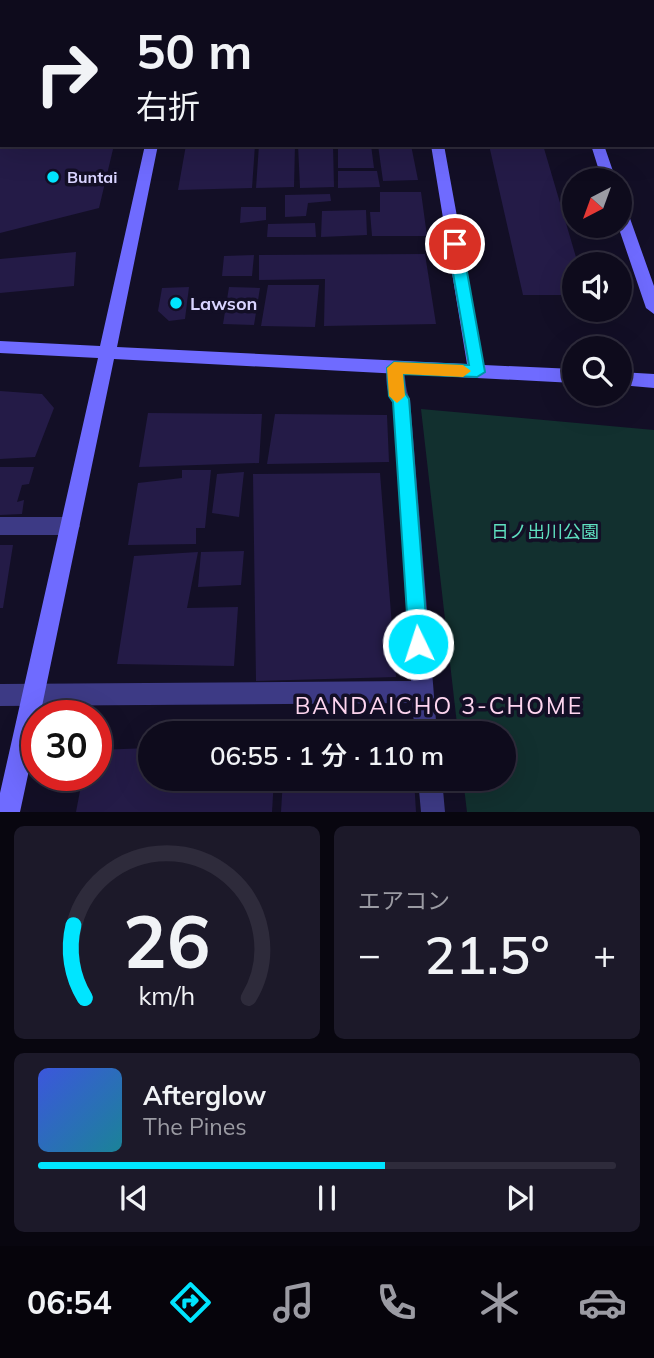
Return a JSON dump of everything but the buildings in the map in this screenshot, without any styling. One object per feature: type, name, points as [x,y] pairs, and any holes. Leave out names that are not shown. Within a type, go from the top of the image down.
[{"type":"street","points":[[8,812],[152,147]]},
{"type":"street","points":[[437,147],[477,372]]},
{"type":"street","points":[[598,147],[605,168]]},
{"type":"street","points":[[630,238],[654,308]]},
{"type":"street","points":[[0,347],[562,376]]},
{"type":"street","points":[[394,368],[397,396],[401,399],[425,721]]},
{"type":"street","points":[[632,380],[654,381]]},
{"type":"street","points":[[0,526],[71,526]]},
{"type":"street","points":[[0,695],[422,692]]},
{"type":"street","points":[[431,791],[433,812]]},
{"type":"green space","name":"日ノ出川公園","points":[[421,409],[654,430],[654,812],[467,812],[464,791],[516,791],[516,721],[457,721]]},
{"type":"slow traffic","points":[[397,396],[394,368],[463,371]]},
{"type":"place","name":"Buntai","points":[[53,177]]},
{"type":"place","name":"Lawson","points":[[176,303]]},
{"type":"district","name":"BANDAICHO 3-CHOME","points":[[439,705]]},
{"type":"route","points":[[418,644],[401,399],[397,396],[394,368],[477,372],[455,244]]}]
